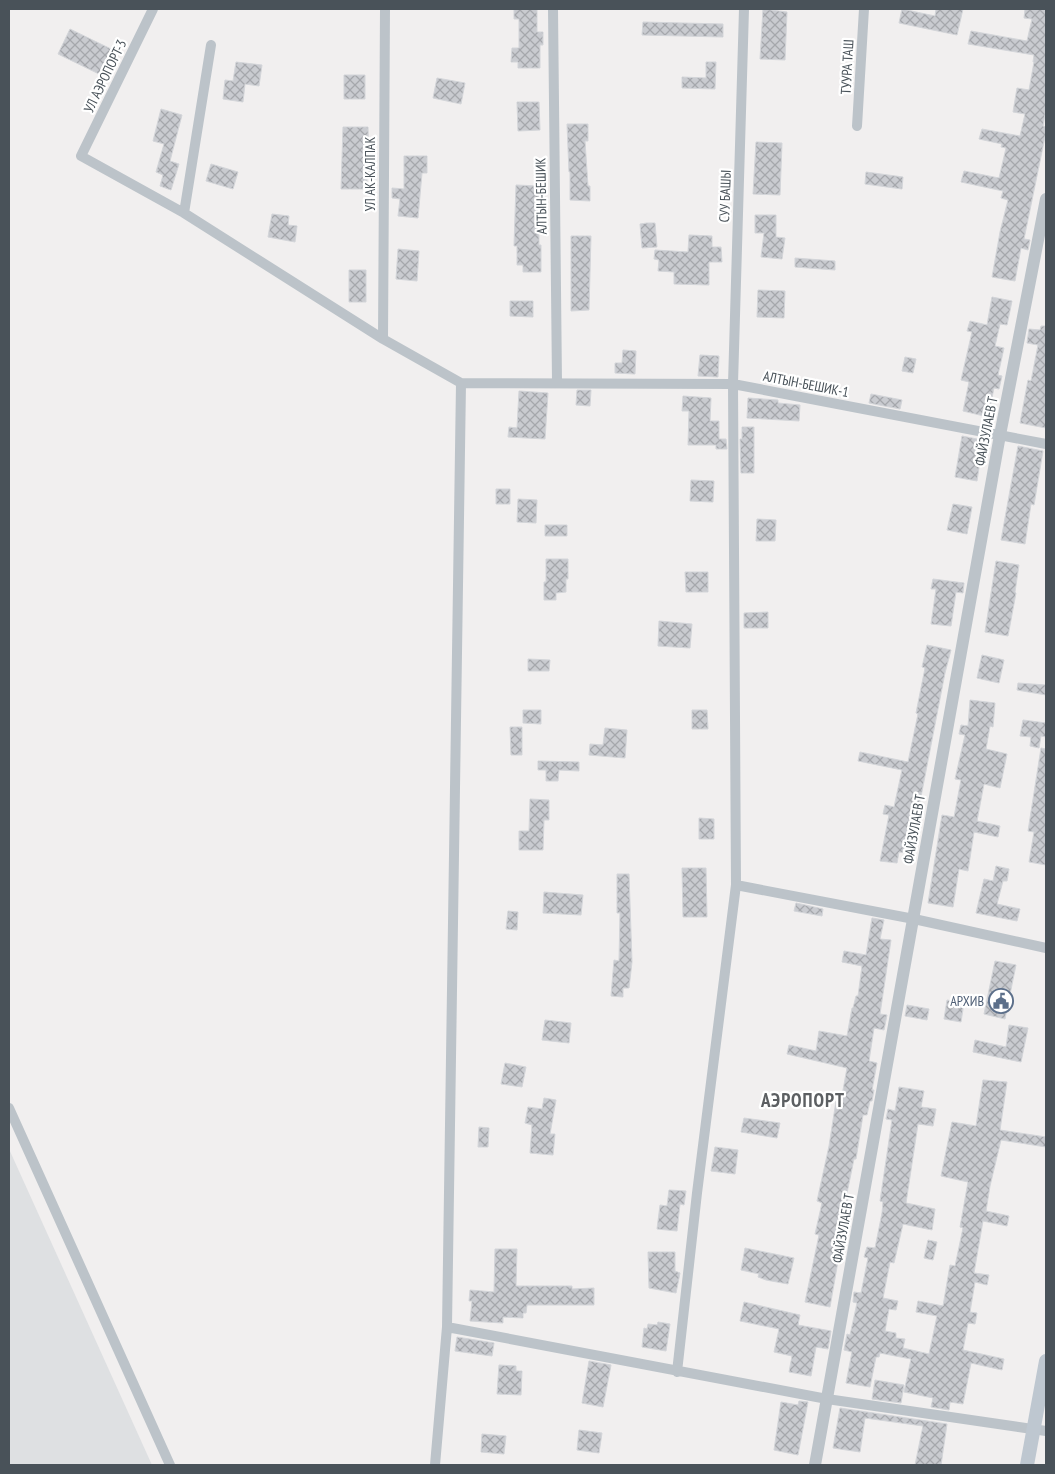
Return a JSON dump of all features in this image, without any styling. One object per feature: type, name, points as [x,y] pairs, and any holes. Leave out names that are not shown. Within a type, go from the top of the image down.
[{"type":"main road","points":[[1027,1465],[1040,1429],[1046,1361]]},
{"type":"street","name":"УЛ АЭРОПОРТ-3","points":[[153,9],[81,156],[184,212]]},
{"type":"street","name":"УЛ АК-КАЛПАК","points":[[383,339],[385,9]]},
{"type":"street","name":"АЛТЫН-БЕШИК","points":[[553,9],[557,382]]},
{"type":"street","name":"СУУ БАШЫ","points":[[677,1372],[697,1193],[736,885],[732,384],[744,9]]},
{"type":"street","name":"ТУУРА ТАШ","points":[[858,126],[864,9]]},
{"type":"street","points":[[210,45],[184,212],[383,339],[462,383],[446,1327],[435,1465]]},
{"type":"street","name":"ФАЙЗУЛАЕВ Т","points":[[815,1465],[1000,435],[1046,199]]},
{"type":"street","name":"АЛТЫН-БЕШИК-1","points":[[462,383],[732,384],[1046,444]]},
{"type":"street","points":[[736,885],[914,919],[1046,948]]},
{"type":"street","points":[[9,1108],[170,1465]]},
{"type":"street","points":[[446,1327],[827,1399],[1040,1429]]},
{"type":"shaded area","points":[[9,1149],[152,1465],[9,1465]]},
{"type":"building","points":[[514,9],[537,9],[537,32],[543,32],[543,45],[540,45],[540,68],[518,68],[518,62],[511,62],[512,48],[519,48],[519,19],[514,19]]},
{"type":"building","points":[[763,9],[787,12],[785,60],[760,59]]},
{"type":"building","points":[[902,9],[935,16],[936,9],[963,9],[957,35],[899,23]]},
{"type":"building","points":[[1025,9],[1046,9],[1046,109],[1043,126],[1046,127],[1046,132],[1024,239],[1030,240],[1028,250],[1021,248],[1015,281],[992,277],[1008,200],[1001,198],[1003,191],[961,182],[964,171],[999,178],[1006,148],[1001,147],[1002,144],[979,139],[982,129],[1020,136],[1025,114],[1013,112],[1017,88],[1029,90],[1034,62],[1034,55],[968,44],[971,31],[1027,41],[1032,19],[1024,18]]},
{"type":"building","points":[[643,22],[723,24],[723,37],[642,35]]},
{"type":"building","points":[[70,29],[111,49],[99,74],[58,54]]},
{"type":"building","points":[[236,62],[262,65],[259,86],[245,84],[243,102],[223,99],[225,80],[233,81]]},
{"type":"building","points":[[706,62],[716,62],[715,89],[682,88],[682,77],[706,78]]},
{"type":"building","points":[[344,75],[365,75],[365,99],[344,99]]},
{"type":"building","points":[[437,78],[465,83],[461,104],[433,98]]},
{"type":"building","points":[[517,102],[539,102],[540,130],[518,131]]},
{"type":"building","points":[[161,109],[182,115],[170,161],[179,164],[171,190],[160,186],[163,175],[156,172],[164,144],[153,141]]},
{"type":"building","points":[[567,124],[588,124],[588,141],[585,141],[590,201],[570,200]]},
{"type":"building","points":[[343,127],[368,127],[369,167],[372,167],[372,178],[367,178],[367,189],[341,189]]},
{"type":"building","points":[[756,142],[782,143],[780,195],[753,194]]},
{"type":"building","points":[[404,156],[427,156],[427,173],[422,173],[418,218],[398,216],[400,199],[392,198],[392,188],[404,189]]},
{"type":"building","points":[[211,164],[238,172],[233,189],[206,181]]},
{"type":"building","points":[[866,172],[903,177],[902,189],[865,184]]},
{"type":"building","points":[[516,185],[539,186],[541,272],[523,272],[523,265],[517,265],[517,246],[514,246]]},
{"type":"building","points":[[272,214],[289,216],[288,225],[297,226],[295,242],[268,237]]},
{"type":"building","points":[[755,215],[776,215],[776,237],[785,238],[782,259],[761,257],[764,233],[755,233]]},
{"type":"building","points":[[655,223],[657,247],[642,248],[640,224]]},
{"type":"building","points":[[689,235],[712,236],[712,247],[721,247],[722,262],[709,262],[709,285],[674,284],[674,272],[658,271],[659,260],[654,259],[655,250],[688,252]]},
{"type":"building","points":[[571,236],[591,236],[589,310],[571,311]]},
{"type":"building","points":[[398,249],[419,251],[417,281],[396,279]]},
{"type":"building","points":[[795,258],[835,261],[835,270],[795,267]]},
{"type":"building","points":[[349,270],[366,270],[366,302],[349,302]]},
{"type":"building","points":[[758,290],[785,291],[784,318],[757,317]]},
{"type":"building","points":[[992,297],[1012,301],[1007,325],[1000,324],[995,346],[1004,348],[998,375],[1002,376],[999,389],[994,388],[988,417],[963,411],[969,382],[961,380],[972,332],[967,331],[970,321],[987,325]]},
{"type":"building","points":[[510,301],[533,301],[533,317],[510,316]]},
{"type":"building","points":[[1041,326],[1046,326],[1046,428],[1020,423],[1028,380],[1031,381],[1038,345],[1027,343],[1029,329],[1040,330]]},
{"type":"building","points":[[623,350],[636,351],[635,374],[615,373],[615,363],[622,363]]},
{"type":"building","points":[[700,355],[719,356],[718,377],[698,376]]},
{"type":"building","points":[[905,357],[916,359],[913,373],[902,371]]},
{"type":"building","points":[[577,390],[591,390],[590,406],[576,405]]},
{"type":"building","points":[[519,391],[548,393],[545,439],[508,437],[509,427],[517,428]]},
{"type":"building","points":[[871,394],[902,400],[900,409],[869,403]]},
{"type":"building","points":[[683,396],[711,398],[710,421],[719,421],[719,439],[726,439],[727,449],[716,449],[716,445],[688,445],[689,411],[682,411]]},
{"type":"building","points":[[748,398],[778,400],[778,403],[800,405],[799,421],[747,418]]},
{"type":"building","points":[[742,427],[754,427],[754,473],[741,473],[740,439],[742,439]]},
{"type":"building","points":[[962,436],[982,440],[978,460],[980,461],[977,481],[955,477]]},
{"type":"building","points":[[1018,446],[1043,451],[1034,505],[1031,504],[1025,544],[1001,540]]},
{"type":"building","points":[[691,480],[714,481],[713,502],[690,501]]},
{"type":"building","points":[[496,489],[510,489],[510,504],[496,504]]},
{"type":"building","points":[[518,499],[537,500],[536,523],[517,522]]},
{"type":"building","points":[[953,504],[972,507],[967,534],[947,530]]},
{"type":"building","points":[[757,519],[776,520],[775,541],[756,541]]},
{"type":"building","points":[[545,525],[567,525],[567,536],[545,536]]},
{"type":"building","points":[[546,559],[568,559],[566,592],[556,593],[556,600],[544,600]]},
{"type":"building","points":[[996,561],[1019,565],[1008,636],[985,632]]},
{"type":"building","points":[[685,572],[708,572],[708,592],[686,592]]},
{"type":"building","points":[[933,579],[964,583],[963,593],[956,592],[951,626],[931,624],[936,589],[931,589]]},
{"type":"building","points":[[768,612],[768,628],[744,628],[744,613]]},
{"type":"building","points":[[659,621],[692,624],[690,648],[658,646]]},
{"type":"building","points":[[927,645],[951,650],[919,807],[917,807],[913,820],[907,853],[899,852],[897,863],[880,861],[889,815],[883,814],[885,805],[894,807],[902,770],[858,761],[860,752],[908,762],[918,714],[916,713],[925,668],[922,667]]},
{"type":"building","points":[[982,655],[1004,660],[999,683],[977,678]]},
{"type":"building","points":[[528,659],[550,660],[549,671],[528,671]]},
{"type":"building","points":[[1018,683],[1046,685],[1046,695],[1017,690]]},
{"type":"building","points":[[970,700],[995,703],[993,727],[990,726],[986,749],[1007,754],[1000,788],[984,784],[977,821],[1000,826],[998,837],[974,832],[968,871],[959,869],[953,907],[928,903],[942,815],[954,817],[961,780],[955,779],[965,735],[959,734],[961,725],[968,726]]},
{"type":"building","points":[[523,710],[541,710],[541,724],[523,723]]},
{"type":"building","points":[[692,710],[707,710],[708,729],[692,729]]},
{"type":"building","points":[[1023,720],[1046,723],[1046,737],[1041,736],[1039,748],[1030,746],[1031,737],[1020,736]]},
{"type":"building","points":[[510,727],[522,727],[522,755],[511,755]]},
{"type":"building","points":[[605,728],[627,730],[625,758],[589,755],[590,744],[603,745]]},
{"type":"building","points":[[1041,748],[1046,749],[1046,865],[1029,862],[1034,832],[1028,831]]},
{"type":"building","points":[[538,761],[579,762],[579,771],[559,770],[558,781],[546,781],[546,770],[538,770]]},
{"type":"building","points":[[530,799],[549,800],[549,820],[544,820],[543,850],[519,850],[519,831],[529,831]]},
{"type":"building","points":[[699,818],[714,819],[714,839],[699,839]]},
{"type":"building","points":[[996,866],[1009,869],[1007,881],[1003,881],[997,904],[1020,909],[1017,921],[976,913],[984,879],[993,881]]},
{"type":"building","points":[[682,868],[706,868],[707,917],[683,917]]},
{"type":"building","points":[[617,874],[629,874],[632,962],[629,988],[623,988],[623,997],[611,996],[614,960],[619,961],[620,913],[617,913]]},
{"type":"building","points":[[544,892],[583,895],[581,915],[543,913]]},
{"type":"building","points":[[796,903],[823,909],[822,916],[794,911]]},
{"type":"building","points":[[508,911],[518,912],[517,930],[506,929]]},
{"type":"building","points":[[872,918],[884,920],[880,939],[891,940],[880,1014],[887,1015],[884,1030],[874,1028],[869,1061],[877,1063],[872,1090],[874,1090],[867,1115],[863,1115],[856,1159],[854,1159],[846,1198],[848,1199],[836,1250],[840,1250],[830,1307],[805,1302],[819,1235],[815,1234],[822,1203],[817,1201],[829,1146],[836,1101],[841,1101],[847,1068],[787,1054],[789,1045],[816,1051],[819,1031],[847,1036],[852,1008],[856,996],[858,996],[862,966],[842,962],[844,951],[866,955]]},
{"type":"building","points":[[995,961],[1016,965],[1005,1019],[984,1014]]},
{"type":"building","points":[[947,1000],[964,1003],[961,1022],[944,1019]]},
{"type":"building","points":[[907,1005],[929,1009],[927,1020],[905,1016]]},
{"type":"building","points":[[545,1020],[571,1023],[569,1043],[542,1040]]},
{"type":"building","points":[[1009,1025],[1028,1028],[1021,1062],[973,1052],[975,1040],[1006,1047]]},
{"type":"building","points":[[505,1063],[526,1067],[522,1087],[501,1084]]},
{"type":"building","points":[[983,1080],[1007,1082],[1000,1130],[1046,1137],[1046,1147],[1001,1140],[986,1211],[1009,1216],[1007,1226],[983,1221],[974,1273],[989,1275],[987,1285],[975,1282],[970,1312],[977,1313],[975,1324],[968,1323],[963,1350],[1004,1359],[1002,1370],[971,1363],[963,1404],[950,1402],[949,1410],[931,1407],[933,1398],[904,1392],[911,1359],[880,1353],[879,1357],[876,1357],[870,1387],[846,1383],[852,1352],[844,1350],[847,1334],[850,1335],[857,1303],[853,1302],[854,1292],[861,1293],[868,1258],[864,1257],[867,1247],[875,1248],[882,1213],[883,1202],[880,1201],[892,1120],[886,1119],[888,1109],[895,1111],[899,1087],[924,1091],[921,1107],[936,1109],[933,1126],[918,1124],[906,1203],[935,1209],[932,1230],[903,1224],[894,1263],[890,1262],[883,1298],[898,1301],[896,1310],[889,1309],[885,1331],[896,1333],[896,1338],[905,1339],[903,1348],[929,1354],[937,1316],[916,1312],[918,1301],[943,1306],[950,1265],[955,1266],[963,1228],[960,1227],[968,1182],[941,1176],[952,1122],[976,1126]]},
{"type":"building","points":[[544,1098],[556,1100],[550,1134],[555,1134],[553,1155],[530,1153],[532,1125],[525,1123],[528,1107],[542,1109]]},
{"type":"building","points":[[744,1118],[780,1123],[777,1138],[741,1132]]},
{"type":"building","points":[[479,1127],[489,1128],[488,1147],[478,1147]]},
{"type":"building","points":[[715,1147],[738,1150],[735,1174],[711,1171]]},
{"type":"building","points":[[669,1190],[686,1191],[684,1205],[680,1204],[677,1231],[657,1229],[660,1205],[667,1206]]},
{"type":"building","points":[[928,1240],[937,1242],[933,1260],[924,1258]]},
{"type":"building","points":[[745,1248],[794,1258],[788,1284],[766,1280],[758,1277],[759,1274],[741,1270]]},
{"type":"building","points":[[495,1249],[517,1249],[516,1286],[572,1286],[572,1289],[594,1288],[594,1305],[527,1305],[523,1318],[503,1317],[503,1323],[470,1321],[472,1301],[469,1301],[470,1290],[494,1292]]},
{"type":"building","points":[[648,1252],[675,1252],[675,1271],[680,1273],[676,1293],[649,1288]]},
{"type":"building","points":[[744,1302],[800,1315],[798,1325],[831,1331],[828,1349],[816,1347],[811,1376],[789,1372],[792,1356],[774,1352],[779,1329],[740,1321]]},
{"type":"building","points":[[658,1322],[670,1324],[666,1351],[642,1347],[644,1328],[647,1329],[648,1324],[657,1325]]},
{"type":"building","points":[[457,1337],[494,1343],[492,1356],[455,1351]]},
{"type":"building","points":[[589,1361],[611,1365],[603,1407],[582,1403]]},
{"type":"building","points":[[499,1365],[516,1366],[516,1371],[522,1371],[521,1395],[497,1394]]},
{"type":"building","points":[[875,1380],[904,1385],[901,1403],[872,1399]]},
{"type":"building","points":[[799,1401],[808,1402],[798,1455],[774,1450],[781,1402],[798,1405]]},
{"type":"building","points":[[840,1408],[947,1424],[941,1465],[915,1465],[923,1426],[865,1418],[860,1452],[833,1448]]},
{"type":"building","points":[[579,1430],[602,1433],[599,1453],[577,1450]]},
{"type":"building","points":[[482,1434],[506,1436],[504,1454],[481,1452]]},
{"type":"place","name":"АРХИВ","points":[[1001,1001]]},
{"type":"district","name":"АЭРОПОРТ","points":[[803,1100]]}]
